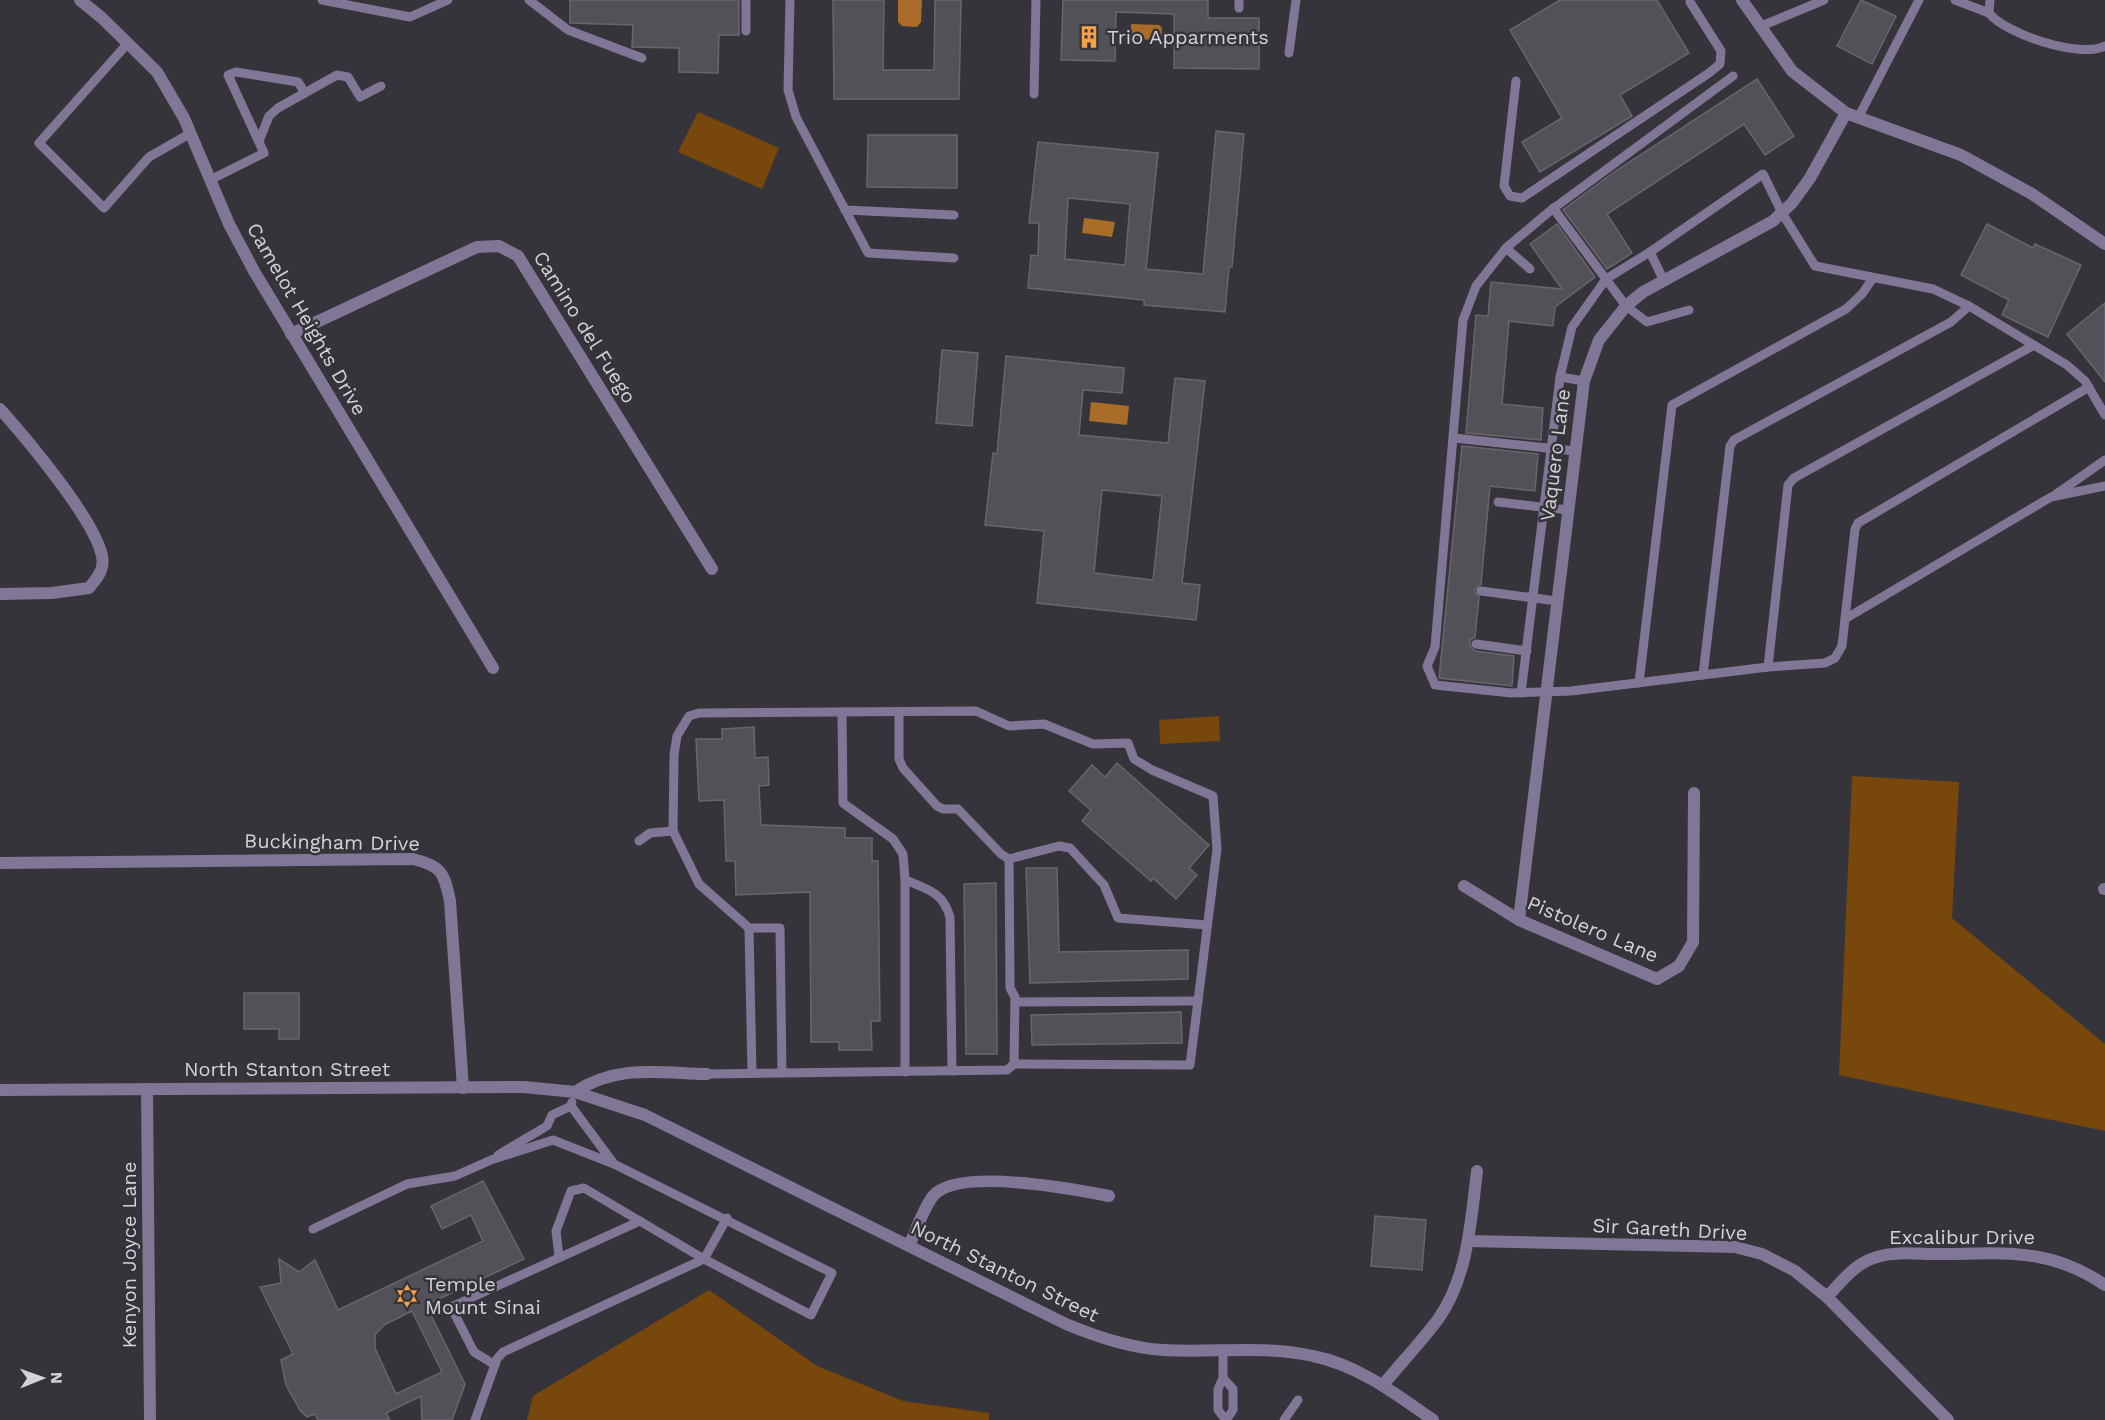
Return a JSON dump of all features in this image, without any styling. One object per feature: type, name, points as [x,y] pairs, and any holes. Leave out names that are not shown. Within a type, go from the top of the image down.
[{"type":"street","name":"Camelot Heights Drive","points":[[80,0],[157,72],[191,133],[229,224],[291,334],[493,668]]},
{"type":"street","points":[[1742,0],[1792,71],[1852,115],[1960,155],[2032,194],[2103,239]]},
{"type":"street","name":"Vaquero Lane","points":[[1519,920],[1584,381],[1599,340],[1626,306],[1664,281],[1773,221],[1782,213],[1810,178],[1852,115]]},
{"type":"street","name":"Camino del Fuego","points":[[291,334],[477,247],[499,246],[518,256],[712,569]]},
{"type":"street","points":[[0,409],[76,507],[96,540],[102,557],[101,573],[89,588],[52,593],[0,594]]},
{"type":"street","name":"Pistolero Lane","points":[[1464,886],[1519,920],[1657,979],[1679,966],[1693,942],[1694,792]]},
{"type":"street","name":"Buckingham Drive","points":[[0,863],[402,859],[432,863],[444,875],[450,901],[463,1088]]},
{"type":"street","points":[[575,1092],[594,1079],[617,1073],[707,1074]]},
{"type":"street","name":"North Stanton Street","points":[[0,1090],[524,1087],[575,1092],[645,1115],[1066,1324],[1103,1339],[1161,1350],[1273,1350],[1315,1356],[1350,1367],[1383,1385],[1433,1420]]},
{"type":"street","name":"Kenyon Joyce Lane","points":[[147,1089],[150,1420]]},
{"type":"street","points":[[1383,1385],[1440,1317],[1457,1282],[1468,1241],[1478,1171]]},
{"type":"street","points":[[909,1246],[933,1196],[947,1186],[957,1183],[966,1181],[1058,1186],[1109,1196]]},
{"type":"street","name":"Sir Gareth Drive","points":[[1468,1241],[1735,1247],[1762,1254],[1795,1271],[1827,1297],[1948,1420]]},
{"type":"street","name":"Excalibur Drive","points":[[1827,1297],[1856,1266],[1878,1256],[1904,1254],[2031,1254],[2060,1260],[2105,1285]]},
{"type":"lane","points":[[322,0],[410,17],[448,0]]},
{"type":"lane","points":[[529,0],[568,30],[642,58]]},
{"type":"lane","points":[[746,31],[747,0]]},
{"type":"lane","points":[[790,0],[788,90],[796,117],[868,253],[954,258]]},
{"type":"lane","points":[[1034,94],[1036,0]]},
{"type":"lane","points":[[1289,53],[1296,0]]},
{"type":"lane","points":[[1759,27],[1824,0]]},
{"type":"lane","points":[[1852,115],[1919,0]]},
{"type":"lane","points":[[1955,0],[1989,13],[1994,20],[2010,28],[2055,45],[2088,50],[2105,45]]},
{"type":"lane","points":[[1989,13],[1990,0]]},
{"type":"lane","points":[[1516,81],[1504,186],[1510,196],[1522,198],[1720,64],[1721,51],[1691,1]]},
{"type":"lane","points":[[128,43],[39,143],[104,208],[149,157],[191,133]]},
{"type":"lane","points":[[210,180],[264,153],[228,75],[236,72],[298,82],[305,93]]},
{"type":"lane","points":[[259,141],[269,116],[278,108],[337,75],[348,77],[360,97],[381,86]]},
{"type":"lane","points":[[1733,76],[1553,208],[1506,248],[1476,286],[1463,320],[1435,647],[1427,666],[1435,685],[1521,693],[1546,692],[1768,667],[1825,663],[1834,658],[1842,646],[1855,529],[1858,523],[2089,387]]},
{"type":"lane","points":[[1521,693],[1560,377],[1572,327],[1606,279],[1650,252],[1763,174],[1782,213],[1815,267],[1933,289],[1969,306],[2067,365],[2089,387],[2105,416]]},
{"type":"lane","points":[[1553,208],[1626,306],[1647,322],[1689,310]]},
{"type":"lane","points":[[845,210],[954,215]]},
{"type":"lane","points":[[1506,248],[1530,269]]},
{"type":"lane","points":[[1650,252],[1664,281]]},
{"type":"lane","points":[[1639,682],[1672,405],[1846,309],[1862,294],[1873,278]]},
{"type":"lane","points":[[1703,675],[1730,446],[1734,440],[1951,322],[1969,306]]},
{"type":"lane","points":[[1768,667],[1788,485],[1794,478],[2034,345]]},
{"type":"lane","points":[[1560,377],[1584,381]]},
{"type":"lane","points":[[1454,438],[1575,451]]},
{"type":"lane","points":[[1845,619],[2051,497],[2105,460]]},
{"type":"lane","points":[[2051,497],[2105,486]]},
{"type":"lane","points":[[1498,502],[1568,510]]},
{"type":"lane","points":[[1481,591],[1557,601]]},
{"type":"lane","points":[[1476,644],[1527,651]]},
{"type":"lane","points":[[707,1074],[1007,1071],[1014,1065],[1190,1065],[1217,849],[1213,796],[1152,770],[1134,759],[1128,743],[1093,744],[1044,724],[1009,726],[976,711],[699,713],[689,716],[679,730],[674,755],[673,831],[699,884],[749,928],[780,928],[782,1073]]},
{"type":"lane","points":[[842,712],[843,803],[893,839],[903,854],[905,1072]]},
{"type":"lane","points":[[899,712],[899,759],[903,768],[937,806],[943,809],[958,809],[1001,854],[1009,859],[1059,846],[1070,848],[1104,885],[1118,918],[1207,925]]},
{"type":"lane","points":[[639,841],[650,832],[673,831]]},
{"type":"lane","points":[[1009,859],[1010,988],[1015,1002],[1014,1065]]},
{"type":"lane","points":[[905,880],[938,893],[946,904],[950,917],[952,1071]]},
{"type":"lane","points":[[749,928],[752,1073]]},
{"type":"lane","points":[[1015,1002],[1198,1001]]},
{"type":"lane","points":[[571,1106],[575,1092]]},
{"type":"lane","points":[[491,1160],[508,1147],[547,1126],[552,1114],[571,1106]]},
{"type":"lane","points":[[571,1106],[614,1164]]},
{"type":"lane","points":[[313,1229],[407,1184],[455,1176],[491,1160],[553,1140],[614,1164],[727,1218],[832,1273],[811,1315],[704,1259],[584,1188],[571,1191],[556,1231],[559,1256]]},
{"type":"lane","points":[[475,1420],[495,1365],[503,1352],[704,1259],[727,1218]]},
{"type":"lane","points":[[495,1365],[474,1352],[451,1307],[640,1221]]},
{"type":"lane","points":[[1223,1351],[1223,1378],[1218,1389],[1218,1410],[1226,1420],[1233,1410],[1233,1389],[1223,1378]]},
{"type":"lane","points":[[1284,1420],[1298,1400]]},
{"type":"shaded area","points":[[898,0],[922,0],[921,22],[917,27],[902,26],[898,22]]},
{"type":"shaded area","points":[[1131,24],[1159,25],[1162,28],[1161,40],[1131,39]]},
{"type":"shaded area","points":[[698,112],[779,148],[762,189],[678,152]]},
{"type":"shaded area","points":[[1084,218],[1115,222],[1112,237],[1082,233]]},
{"type":"shaded area","points":[[1091,402],[1129,406],[1127,425],[1089,421]]},
{"type":"shaded area","points":[[1219,716],[1220,741],[1160,744],[1159,720]]},
{"type":"shaded area","points":[[1852,776],[1959,782],[1952,918],[2105,1044],[2105,1131],[1839,1075]]},
{"type":"shaded area","points":[[709,1290],[817,1366],[903,1401],[989,1413],[989,1420],[527,1420],[533,1396]]},
{"type":"building","points":[[570,0],[739,0],[739,35],[719,35],[718,73],[679,72],[679,48],[632,47],[633,25],[570,23]]},
{"type":"building","points":[[833,0],[884,0],[883,70],[934,70],[935,0],[961,0],[959,99],[834,99]]},
{"type":"building","points":[[1063,0],[1208,0],[1208,18],[1259,18],[1259,69],[1174,68],[1174,14],[1116,12],[1115,61],[1061,60]]},
{"type":"building","points":[[1560,0],[1657,0],[1689,53],[1620,95],[1632,116],[1540,172],[1522,142],[1562,118],[1510,30]]},
{"type":"building","points":[[1861,0],[1896,16],[1872,64],[1837,46]]},
{"type":"building","points":[[1757,79],[1794,136],[1765,155],[1744,124],[1607,214],[1632,253],[1607,269],[1563,210],[1614,172]]},
{"type":"building","points":[[1216,131],[1244,134],[1232,267],[1229,267],[1225,312],[1144,305],[1144,300],[1028,288],[1031,255],[1038,256],[1039,223],[1029,223],[1038,142],[1158,153],[1146,269],[1203,274]],"holes":[[[1068,198],[1130,204],[1125,265],[1065,259]]]},
{"type":"building","points":[[868,135],[957,135],[957,188],[867,187]]},
{"type":"building","points":[[1557,224],[1595,277],[1555,307],[1553,326],[1509,321],[1502,404],[1543,408],[1541,440],[1466,433],[1476,315],[1488,316],[1491,282],[1562,289],[1530,244]]},
{"type":"building","points":[[1987,224],[2033,248],[2035,244],[2081,265],[2048,337],[2002,315],[2009,300],[1961,275]]},
{"type":"building","points":[[2105,303],[2105,382],[2067,334]]},
{"type":"building","points":[[942,350],[978,353],[972,426],[936,423]]},
{"type":"building","points":[[1006,356],[1124,368],[1122,393],[1083,390],[1079,435],[1168,443],[1175,378],[1205,381],[1182,583],[1200,585],[1196,620],[1037,603],[1044,531],[985,525],[993,453],[997,454]],"holes":[[[1102,490],[1162,496],[1153,580],[1094,573]]]},
{"type":"building","points":[[1462,446],[1538,454],[1535,491],[1490,486],[1481,584],[1474,591],[1479,597],[1475,637],[1470,640],[1470,646],[1475,651],[1514,656],[1512,686],[1439,678]]},
{"type":"building","points":[[754,727],[755,758],[768,757],[769,785],[759,786],[761,825],[845,828],[845,838],[872,838],[872,861],[878,861],[880,1021],[871,1021],[872,1050],[839,1050],[839,1042],[811,1042],[810,892],[736,895],[735,861],[726,861],[724,800],[699,801],[696,739],[722,739],[722,729]]},
{"type":"building","points":[[1117,763],[1209,845],[1189,868],[1197,875],[1176,899],[1153,878],[1151,881],[1082,821],[1091,810],[1069,791],[1092,765],[1105,777]]},
{"type":"building","points":[[1026,868],[1057,868],[1059,952],[1188,950],[1188,979],[1030,983]]},
{"type":"building","points":[[996,883],[997,1054],[966,1054],[964,884]]},
{"type":"building","points":[[244,993],[299,993],[299,1039],[279,1039],[279,1029],[244,1029]]},
{"type":"building","points":[[1181,1012],[1182,1043],[1032,1045],[1031,1015]]},
{"type":"building","name":"Temple Mount Sinai","points":[[483,1181],[524,1259],[426,1305],[465,1384],[452,1420],[422,1420],[421,1396],[386,1413],[390,1420],[318,1420],[315,1414],[307,1417],[300,1410],[286,1385],[281,1360],[293,1354],[260,1287],[281,1283],[279,1259],[299,1272],[315,1260],[338,1310],[483,1241],[471,1215],[442,1229],[431,1206]],"holes":[[[412,1311],[442,1372],[396,1394],[375,1348],[375,1335],[384,1325]]]},
{"type":"building","points":[[1375,1216],[1426,1220],[1422,1270],[1371,1266]]},
{"type":"place","name":"Trio Apparments","points":[[1089,37]]},
{"type":"place","name":"Temple Mount Sinai","points":[[407,1296]]}]
